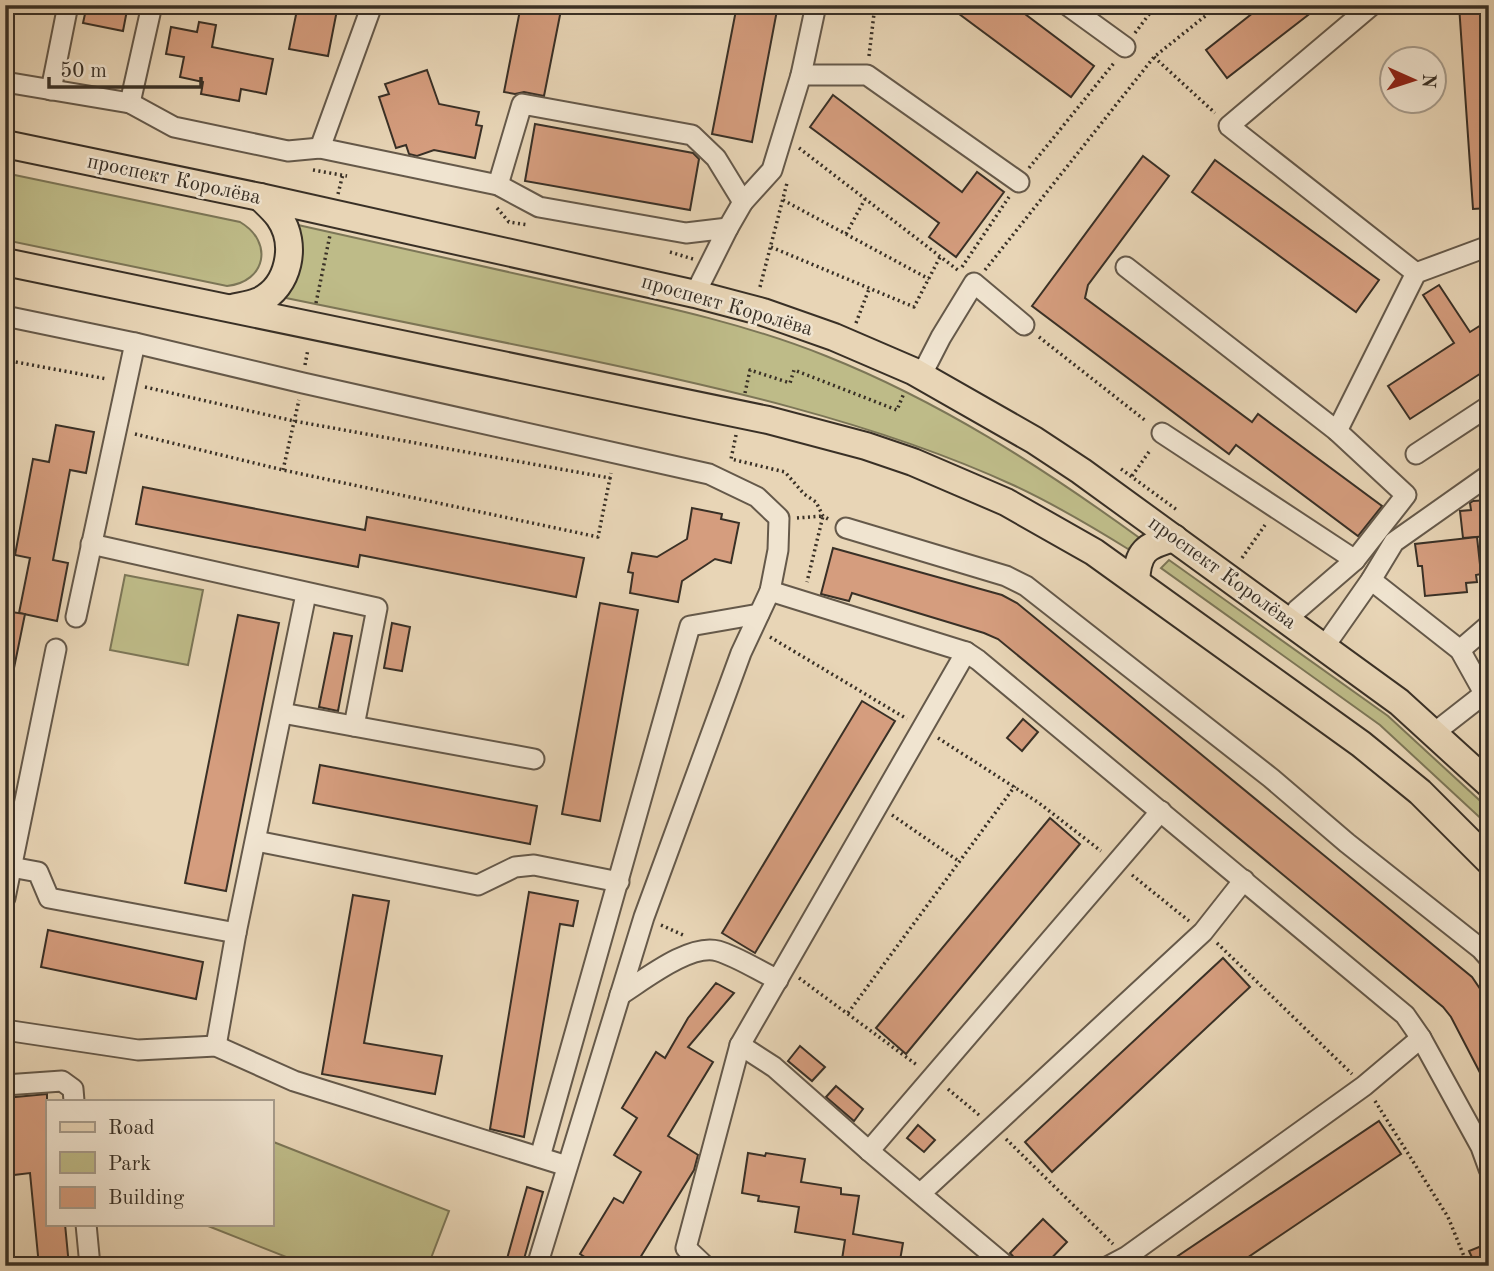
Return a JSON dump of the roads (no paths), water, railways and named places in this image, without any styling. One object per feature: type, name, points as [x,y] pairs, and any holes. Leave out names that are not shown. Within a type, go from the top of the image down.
[{"type":"main road","name":"проспект Королёва","points":[[5,144],[260,197],[695,294],[763,312],[834,337],[921,376],[1034,440],[1081,471],[1399,702],[1484,775]]},
{"type":"main road","points":[[230,309],[258,302],[276,288],[288,265],[288,239],[284,228],[279,217],[260,197]]},
{"type":"main road","points":[[5,262],[768,420],[866,446],[925,467],[1006,502],[1094,552],[1136,581],[1361,744],[1420,792],[1489,860]]},
{"type":"main road","points":[[1136,581],[1141,553],[1155,543],[1174,538]]},
{"type":"street","points":[[51,90],[68,5]]},
{"type":"street","points":[[130,103],[152,5]]},
{"type":"street","points":[[320,148],[372,5]]},
{"type":"street","points":[[695,294],[743,202],[772,170],[801,75],[816,5]]},
{"type":"street","points":[[1067,5],[1125,47]]},
{"type":"street","points":[[1372,5],[1229,126],[1416,273]]},
{"type":"street","points":[[801,75],[867,75],[1019,182]]},
{"type":"street","points":[[5,82],[130,103],[174,127],[288,151],[320,148],[539,207],[686,233],[728,228]]},
{"type":"street","points":[[495,194],[522,104],[692,135],[716,158],[743,202]]},
{"type":"street","points":[[1338,431],[1416,273],[1489,246]]},
{"type":"street","points":[[1126,267],[1338,431],[1406,495],[1355,561],[1297,610],[1289,621]]},
{"type":"street","points":[[921,376],[967,277],[1024,325]]},
{"type":"street","points":[[5,316],[135,343],[709,474],[757,497],[779,518],[778,550],[770,591],[741,653],[645,917],[537,1266]]},
{"type":"street","points":[[76,617],[135,343]]},
{"type":"street","points":[[1416,454],[1489,406]]},
{"type":"street","points":[[1162,433],[1355,561]]},
{"type":"street","points":[[1324,647],[1394,542],[1489,475]]},
{"type":"street","points":[[846,528],[1006,576],[1026,586],[1271,778],[1347,844],[1489,958]]},
{"type":"street","points":[[91,544],[377,608],[354,726]]},
{"type":"street","points":[[1371,580],[1460,650],[1487,692],[1434,733]]},
{"type":"street","points":[[770,591],[966,652],[1405,1015],[1421,1038],[1481,1147],[1489,1169]]},
{"type":"street","points":[[216,1046],[236,933],[306,594]]},
{"type":"street","points":[[540,1157],[690,626],[756,620]]},
{"type":"street","points":[[1460,650],[1489,625]]},
{"type":"street","points":[[5,898],[56,649]]},
{"type":"street","points":[[705,1266],[686,1248],[740,1045],[966,652]]},
{"type":"street","points":[[282,713],[534,759]]},
{"type":"street","points":[[870,1151],[1161,811]]},
{"type":"street","points":[[257,841],[478,885],[515,867],[534,865],[619,882]]},
{"type":"street","points":[[11,867],[38,872],[50,898],[236,933]]},
{"type":"street","points":[[920,1193],[1203,932],[1244,880]]},
{"type":"street","points":[[620,995],[675,961],[695,952],[716,950],[781,973]]},
{"type":"street","points":[[5,1030],[138,1050],[216,1046],[295,1081],[567,1166]]},
{"type":"street","points":[[1117,1261],[1364,1086],[1421,1038]]},
{"type":"street","points":[[740,1045],[774,1067],[1006,1266]]},
{"type":"street","points":[[5,1085],[62,1081],[73,1089],[74,1100]]},
{"type":"street","points":[[86,1226],[90,1266]]}]
